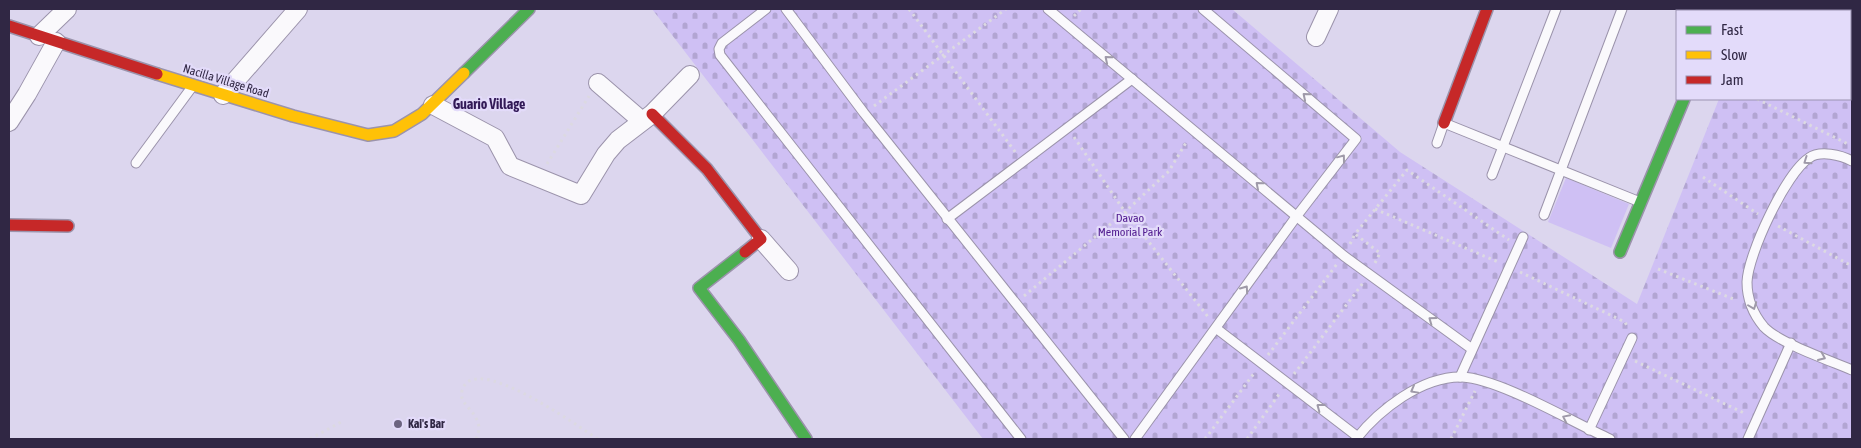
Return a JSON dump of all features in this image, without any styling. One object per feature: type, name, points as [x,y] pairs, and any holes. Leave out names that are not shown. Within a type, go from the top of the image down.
[{"type":"street","points":[[9,122],[48,39],[67,9]]},
{"type":"street","points":[[223,95],[298,9]]},
{"type":"street","name":"Nacilla Village Road","points":[[9,26],[193,86],[368,135],[380,134],[401,127],[433,105],[529,9]]},
{"type":"street","points":[[1316,37],[1329,9]]},
{"type":"street","points":[[1444,123],[1487,9]]},
{"type":"street","points":[[433,105],[495,138],[510,166],[581,195],[606,154],[618,140],[647,117],[690,75]]},
{"type":"street","points":[[598,83],[647,117],[707,169],[761,239],[789,271]]},
{"type":"street","points":[[1620,252],[1684,100]]},
{"type":"street","points":[[9,225],[68,226]]},
{"type":"street","points":[[761,239],[699,288],[740,340],[775,396],[806,439]]},
{"type":"lane","points":[[766,9],[722,43],[719,49],[720,55],[1021,439]]},
{"type":"lane","points":[[786,9],[947,219],[1124,439]]},
{"type":"lane","points":[[1048,9],[1344,256],[1472,349]]},
{"type":"lane","points":[[1135,439],[1217,329],[1296,217],[1356,139],[1203,9]]},
{"type":"lane","points":[[1492,175],[1556,9]]},
{"type":"lane","points":[[1544,215],[1622,9]]},
{"type":"lane","points":[[947,219],[1132,79]]},
{"type":"lane","points":[[136,164],[193,86]]},
{"type":"lane","points":[[1437,143],[1444,123],[1640,202]]},
{"type":"lane","points":[[1852,161],[1829,154],[1810,157],[1794,172],[1767,220],[1754,254],[1747,281],[1751,306],[1765,328],[1791,343],[1850,369],[1852,360]]},
{"type":"lane","points":[[1460,377],[1523,237]]},
{"type":"lane","points":[[1217,329],[1357,438],[1393,402],[1424,385],[1460,377],[1481,380],[1513,393],[1610,439]]},
{"type":"lane","points":[[1589,430],[1625,357],[1632,338]]},
{"type":"lane","points":[[1748,439],[1791,343]]},
{"type":"path","points":[[909,9],[1023,161]]},
{"type":"path","points":[[864,113],[942,54],[1006,9]]},
{"type":"path","points":[[539,178],[567,129],[598,83]]},
{"type":"path","points":[[1759,100],[1852,146]]},
{"type":"path","points":[[1068,127],[1125,212],[1217,329]]},
{"type":"path","points":[[1015,303],[1125,212],[1169,171],[1194,130]]},
{"type":"path","points":[[1205,439],[1344,256],[1355,234]]},
{"type":"path","points":[[1658,269],[1751,306]]},
{"type":"path","points":[[1625,357],[1756,419]]},
{"type":"path","points":[[476,439],[478,422],[475,414],[461,397],[461,392],[464,385],[471,380],[480,378],[508,386],[555,411],[598,439]]},
{"type":"path","points":[[1450,439],[1481,380]]},
{"type":"path","points":[[310,439],[343,421]]},
{"type":"green space","name":"Davao Memorial Park","points":[[652,9],[1232,9],[1400,152],[1637,304],[1719,100],[1851,100],[1852,62],[1852,439],[983,439]]},
{"type":"green space","points":[[1566,178],[1629,204],[1611,248],[1548,222]]},
{"type":"traffic: fast","points":[[464,73],[529,9]]},
{"type":"traffic: fast","points":[[1620,252],[1684,100]]},
{"type":"traffic: fast","points":[[745,252],[699,288],[739,340],[806,439]]},
{"type":"traffic: slow","points":[[157,74],[293,116],[368,135],[394,131],[422,114],[464,73]]},
{"type":"traffic: jam","points":[[1444,123],[1487,9]]},
{"type":"traffic: jam","points":[[9,26],[157,74]]},
{"type":"traffic: jam","points":[[652,114],[707,169],[761,239],[745,252]]},
{"type":"traffic: jam","points":[[9,225],[68,226]]},
{"type":"place","name":"Kai's Bar","points":[[398,424]]},
{"type":"district","name":"Guario Village","points":[[489,104]]}]
